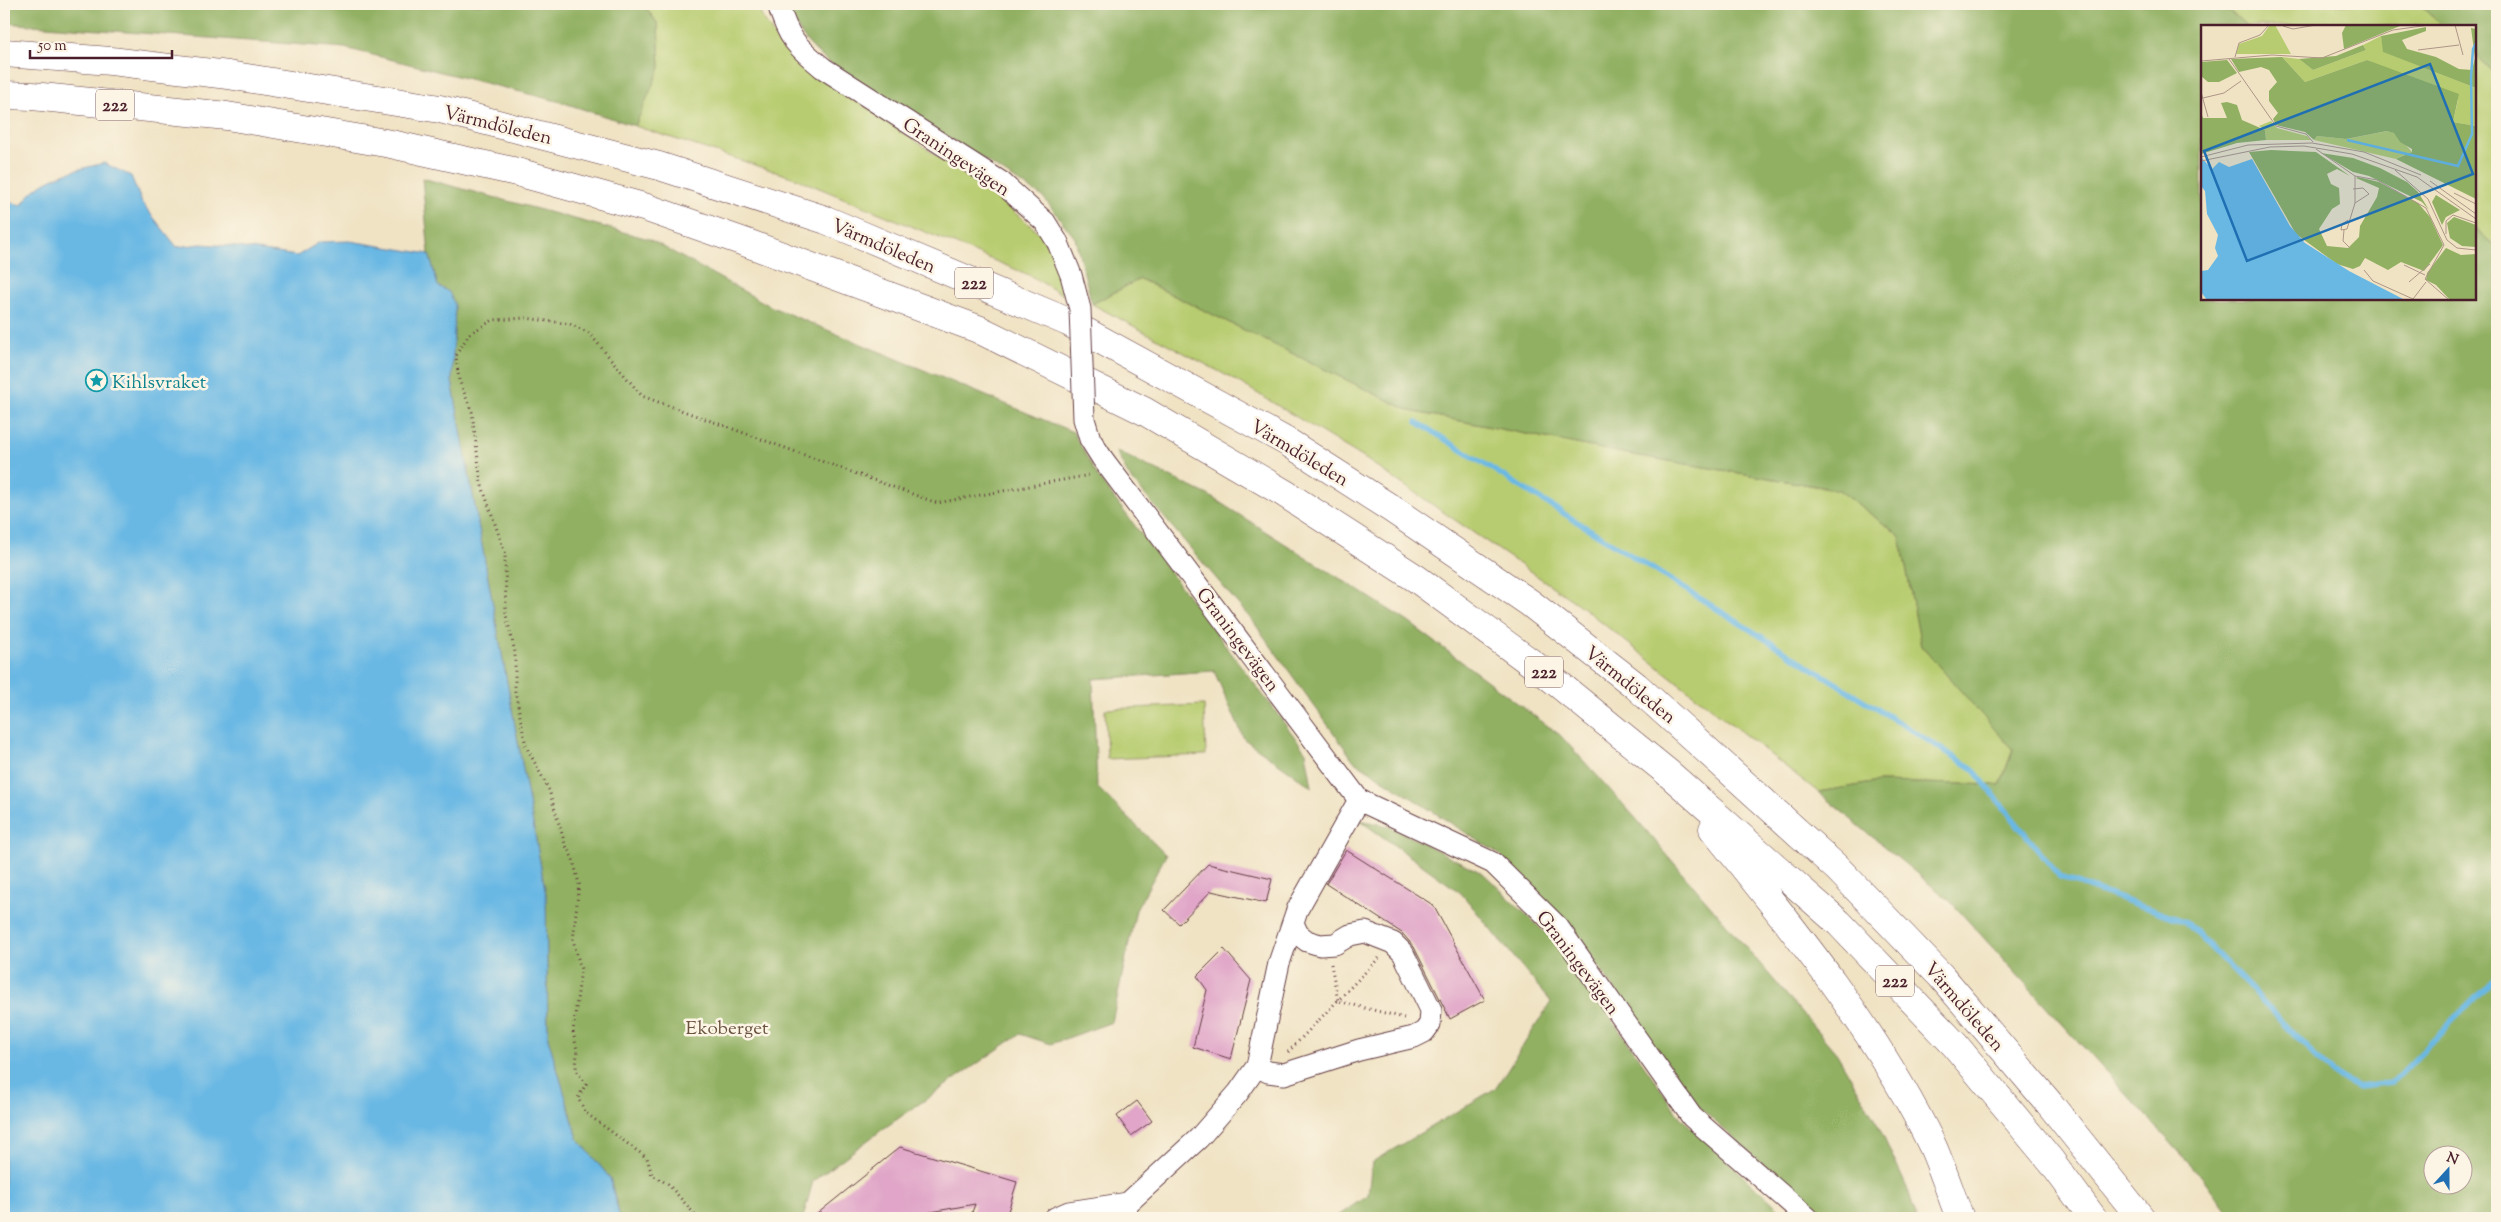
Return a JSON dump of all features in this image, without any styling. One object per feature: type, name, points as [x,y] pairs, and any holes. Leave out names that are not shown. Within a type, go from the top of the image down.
[{"type":"highway","name":"Värmdöleden","points":[[4,53],[111,61],[228,75],[440,109],[660,166],[826,220],[1068,322],[1289,443],[1392,509],[1530,603],[1643,692],[1837,868],[1941,976],[2049,1103],[2140,1218]]},
{"type":"highway","name":"Värmdöleden","points":[[4,95],[227,116],[392,144],[517,172],[638,206],[750,244],[978,329],[1144,411],[1284,493],[1417,579],[1545,673],[1667,772],[1839,923],[1955,1045],[2051,1161],[2093,1218]]},
{"type":"highway","points":[[1667,772],[1797,933],[1879,1050],[1933,1148],[1960,1218]]},
{"type":"highway","points":[[2049,1103],[2151,1218]]},
{"type":"street","name":"Graningevägen","points":[[778,4],[784,23],[796,46],[823,68],[1001,182],[1045,222],[1058,243],[1071,275],[1080,309],[1084,419],[1090,439],[1105,462],[1359,800],[1493,863],[1558,927],[1692,1117],[1808,1218]]},
{"type":"street","points":[[1055,1218],[1070,1212],[1126,1210],[1199,1138],[1238,1093],[1262,1069],[1279,963],[1293,923],[1298,910],[1359,800]]},
{"type":"street","points":[[1262,1069],[1284,1074],[1359,1050],[1414,1037],[1424,1032],[1429,1025],[1431,1010],[1403,953],[1393,944],[1365,932],[1350,935],[1335,944],[1320,945],[1307,941],[1298,934],[1293,923]]},
{"type":"path","points":[[698,1218],[668,1184],[652,1175],[647,1158],[586,1113],[578,1098],[586,1084],[576,1070],[577,1050],[573,1032],[581,969],[574,940],[579,884],[573,859],[560,827],[549,790],[526,746],[515,690],[516,652],[506,615],[505,554],[481,483],[472,412],[459,380],[456,356],[469,334],[493,320],[526,318],[570,324],[589,333],[642,396],[937,503],[1091,474],[1105,462]]},
{"type":"path","points":[[1262,1069],[1338,1000],[1393,944]]},
{"type":"path","points":[[1338,1000],[1429,1025]]},
{"type":"green space","points":[[4,4],[643,4],[658,24],[660,68],[635,126],[561,102],[345,48],[4,23]]},
{"type":"green space","points":[[643,4],[760,4],[761,15],[783,50],[983,187],[1041,234],[1058,265],[1063,295],[1029,275],[795,178],[635,126],[660,67],[658,24]]},
{"type":"green space","points":[[788,4],[2221,4],[2246,25],[2201,25],[2201,300],[2476,300],[2476,229],[2497,248],[2497,1218],[2232,1218],[2202,1177],[1950,901],[1818,792],[1879,782],[2000,785],[2013,750],[1921,646],[1900,536],[1839,490],[1622,453],[1410,411],[1140,279],[1092,304],[1075,238],[1043,197],[827,61],[802,36]]},
{"type":"green space","points":[[2221,4],[2418,4],[2442,25],[2246,25]]},
{"type":"green space","points":[[2418,4],[2497,4],[2497,76],[2476,56],[2476,25],[2442,25]]},
{"type":"green space","points":[[2476,56],[2497,76],[2497,248],[2476,229]]},
{"type":"green space","name":"Ekoberget","points":[[422,178],[649,239],[772,307],[1073,432],[1098,477],[1306,752],[1312,787],[1244,739],[1214,671],[1093,679],[1097,787],[1166,855],[1136,910],[1112,1022],[1051,1044],[1020,1034],[883,1129],[813,1181],[803,1218],[620,1218],[610,1178],[578,1139],[548,1038],[546,895],[452,381],[455,306],[438,286],[429,254]]},
{"type":"green space","points":[[1140,279],[1410,411],[1622,453],[1839,490],[1900,536],[1921,646],[2013,749],[2000,785],[1879,782],[1818,792],[1578,604],[1364,458],[1237,381],[1092,304]]},
{"type":"green space","points":[[1116,451],[1208,495],[1407,621],[1560,735],[1633,815],[1837,1054],[1877,1123],[1908,1190],[1917,1218],[1823,1218],[1700,1108],[1567,923],[1499,854],[1354,761],[1255,624],[1128,475]]},
{"type":"green space","points":[[1204,705],[1206,755],[1107,759],[1105,709]]},
{"type":"green space","points":[[1359,820],[1389,826],[1484,874],[1564,951],[1681,1118],[1789,1218],[1335,1218],[1368,1195],[1372,1162],[1496,1088],[1551,1002],[1461,893]]},
{"type":"water","points":[[104,163],[131,176],[142,203],[177,247],[201,244],[230,246],[297,256],[320,242],[350,241],[429,254],[438,286],[449,292],[455,306],[452,381],[546,895],[548,1038],[578,1139],[610,1178],[620,1218],[4,1218],[4,201],[22,205],[29,195],[48,181],[69,172]]},
{"type":"building","points":[[1346,850],[1433,905],[1485,1000],[1450,1019],[1414,947],[1402,933],[1326,884]]},
{"type":"building","points":[[1208,864],[1272,879],[1266,903],[1211,891],[1179,924],[1164,910]]},
{"type":"building","points":[[1224,949],[1251,980],[1231,1059],[1193,1047],[1207,990],[1197,976]]},
{"type":"building","points":[[1137,1101],[1152,1121],[1131,1136],[1117,1116]]},
{"type":"building","points":[[900,1147],[1017,1182],[1006,1218],[970,1218],[975,1204],[898,1218],[812,1218]]},
{"type":"waterway","points":[[1417,422],[1972,768],[2060,877],[2186,922],[2333,1074],[2359,1087],[2392,1083],[2497,975]]},
{"type":"place","name":"Kihlsvraket","points":[[96,381]]}]
